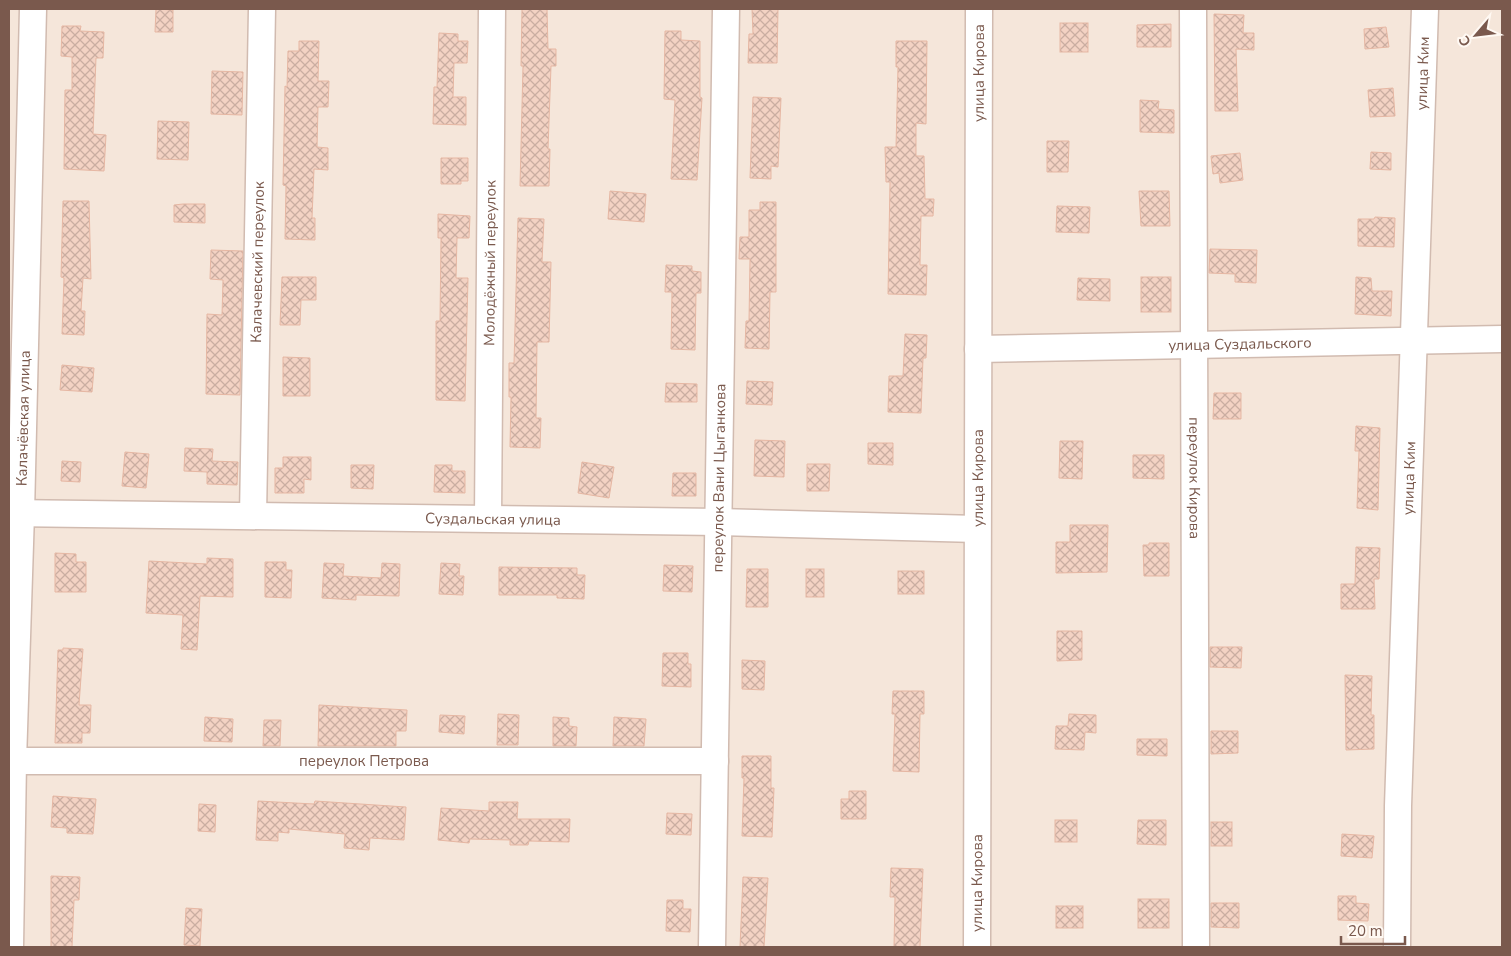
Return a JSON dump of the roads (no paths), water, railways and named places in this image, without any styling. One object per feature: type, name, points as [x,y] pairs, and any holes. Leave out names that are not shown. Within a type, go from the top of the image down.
[{"type":"street","name":"Калачёвская улица","points":[[10,947],[15,512],[33,9]]},
{"type":"street","name":"Калачевский переулок","points":[[253,516],[262,9]]},
{"type":"street","name":"Молодёжный переулок","points":[[488,518],[492,9]]},
{"type":"street","name":"переулок Вани Цыганкова","points":[[712,947],[726,9]]},
{"type":"street","name":"улица Кирова","points":[[977,947],[979,9]]},
{"type":"street","name":"переулок Кирова","points":[[1193,9],[1196,947]]},
{"type":"street","name":"улица Ким","points":[[1397,947],[1398,806],[1425,9]]},
{"type":"street","name":"улица Суздальского","points":[[978,349],[1502,340]]},
{"type":"street","name":"Суздальская улица","points":[[15,512],[719,522],[977,530]]},
{"type":"street","name":"переулок Петрова","points":[[13,761],[715,761]]}]
